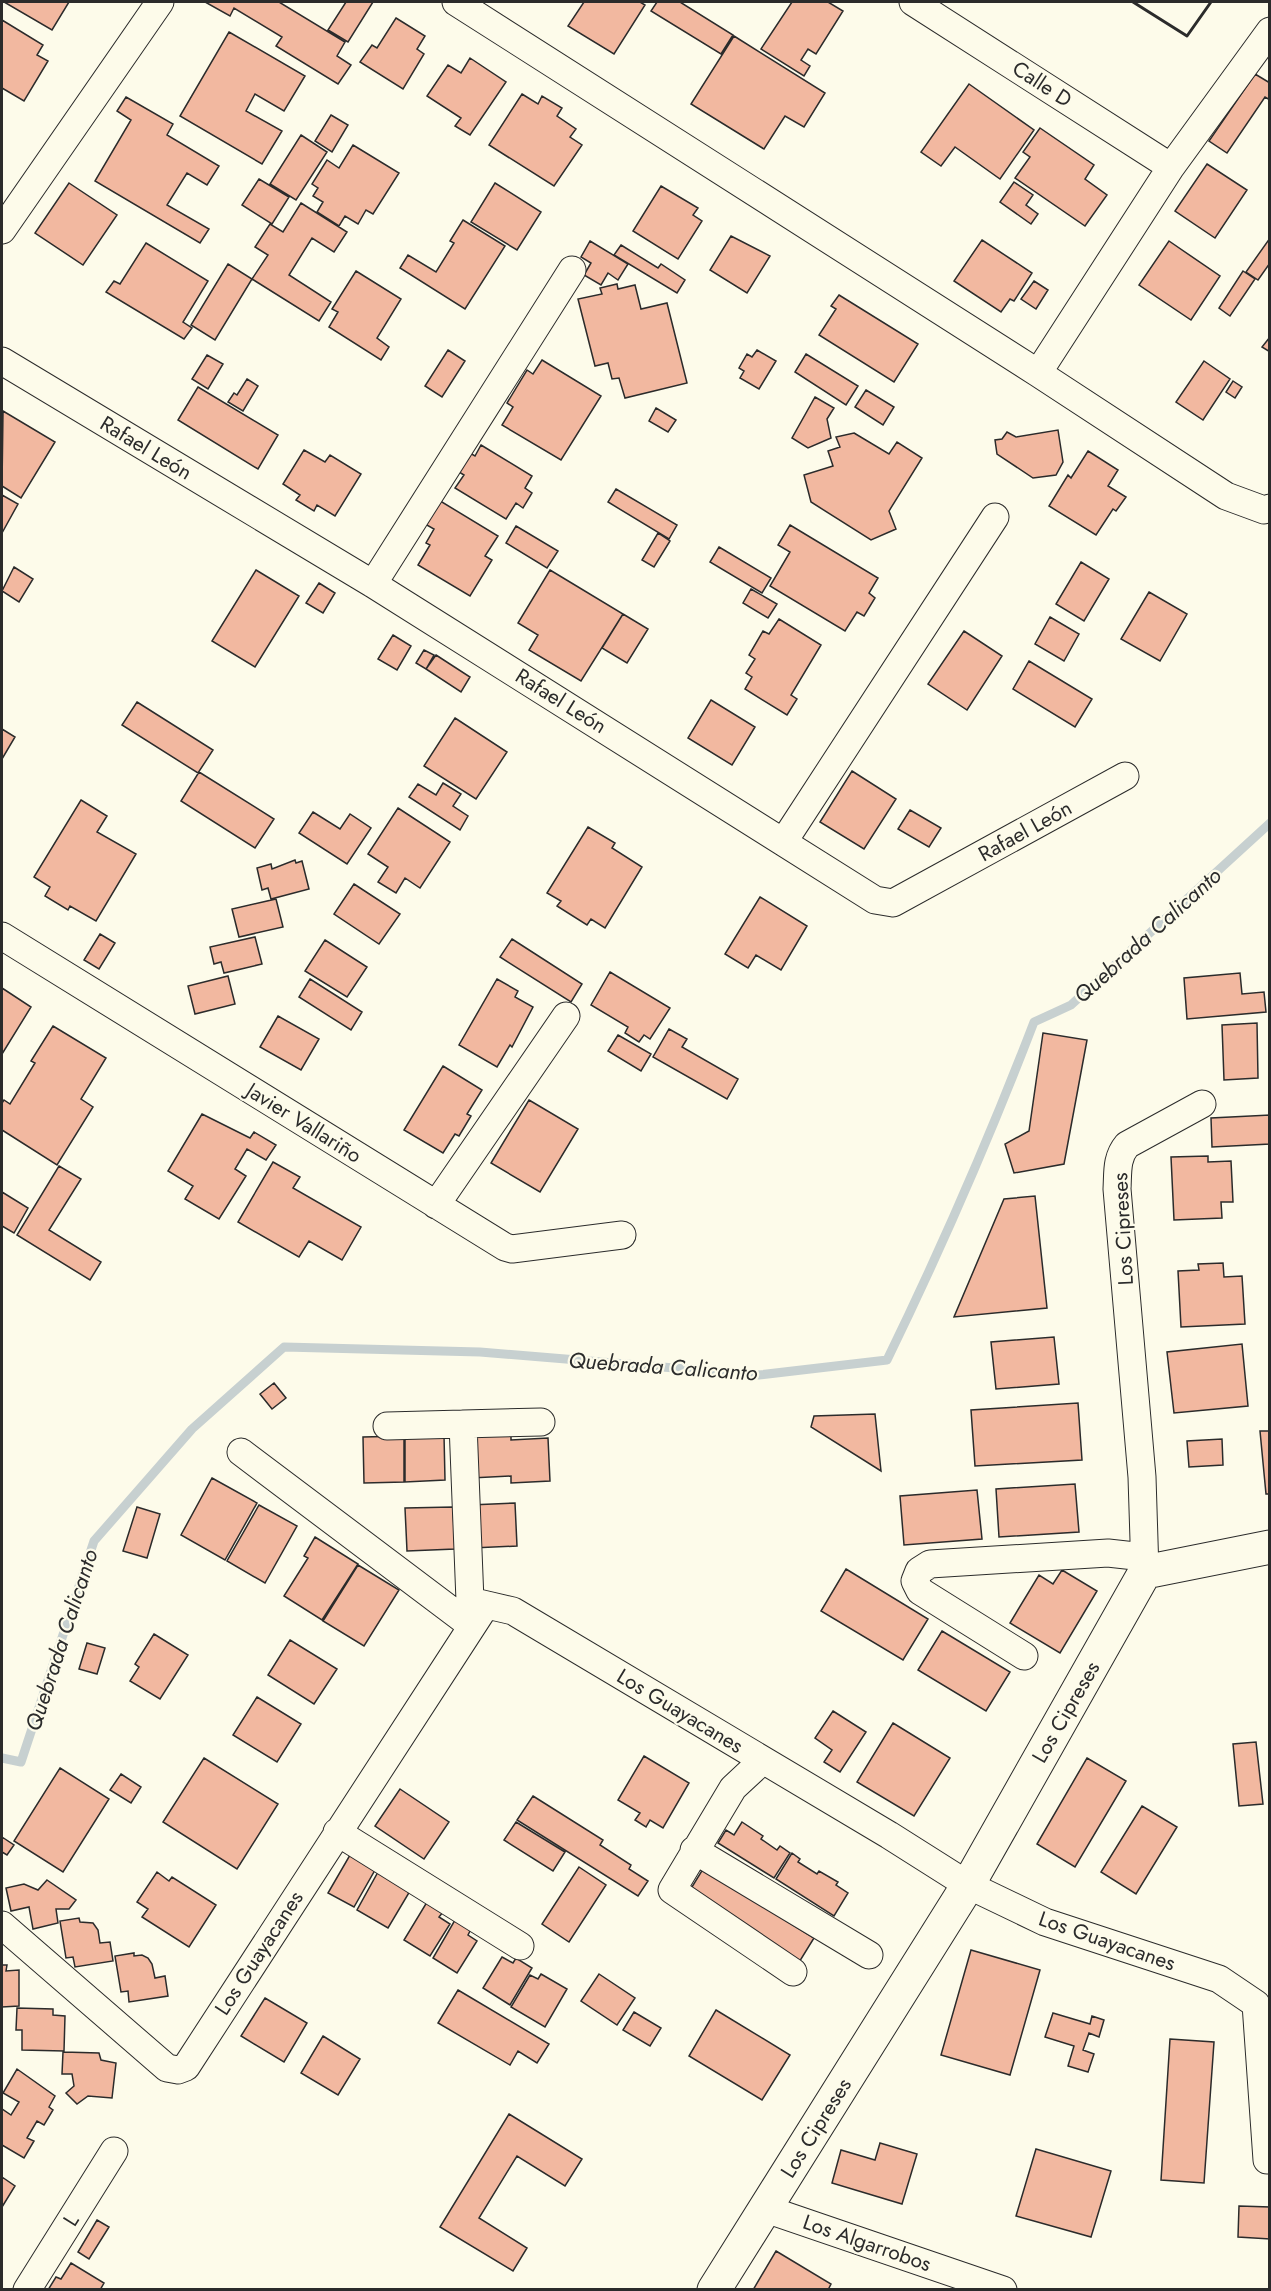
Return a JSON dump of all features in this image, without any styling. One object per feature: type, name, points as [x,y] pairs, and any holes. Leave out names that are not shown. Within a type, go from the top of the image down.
[{"type":"street","points":[[2,230],[159,2]]},
{"type":"street","points":[[456,2],[1038,372],[1226,496],[1264,510],[1269,508]]},
{"type":"street","name":"Calle D","points":[[913,2],[1171,167]]},
{"type":"street","points":[[1038,372],[1171,167],[1269,32]]},
{"type":"street","points":[[373,584],[572,270]]},
{"type":"street","name":"Rafael León","points":[[2,361],[373,584],[875,900],[893,903],[1125,776]]},
{"type":"street","points":[[784,841],[996,517]]},
{"type":"street","name":"Javier Vallariño","points":[[2,936],[436,1205],[512,1249],[622,1234]]},
{"type":"street","points":[[436,1205],[566,1016]]},
{"type":"street","name":"Los Cipreses","points":[[714,2289],[968,1885],[1145,1565],[1142,1477],[1117,1189],[1118,1166],[1120,1153],[1127,1145],[1202,1104]]},
{"type":"street","points":[[387,1426],[541,1422]]},
{"type":"street","points":[[463,1424],[471,1613]]},
{"type":"street","points":[[241,1452],[471,1613]]},
{"type":"street","points":[[1024,1656],[920,1591],[915,1581],[919,1571],[930,1564],[1108,1553],[1145,1565],[1269,1547]]},
{"type":"street","name":"Los Guayacanes","points":[[2,1925],[167,2068],[183,2069],[337,1832],[471,1613],[513,1611],[968,1885],[1045,1922],[1219,1979],[1256,2004],[1267,2160]]},
{"type":"street","points":[[763,1760],[733,1788],[674,1883],[672,1890],[793,1972]]},
{"type":"street","points":[[337,1832],[520,1946]]},
{"type":"street","points":[[694,1850],[869,1955]]},
{"type":"street","name":"L","points":[[27,2289],[114,2151]]},
{"type":"street","name":"Los Algarrobos","points":[[766,2209],[1002,2289]]},
{"type":"building","points":[[4,2],[69,2],[52,30]]},
{"type":"building","points":[[205,2],[279,2],[345,42],[337,56],[351,65],[338,84],[276,46],[282,37],[234,8],[230,16]]},
{"type":"building","points":[[346,2],[373,2],[348,42],[328,30]]},
{"type":"building","points":[[584,2],[640,2],[645,5],[614,54],[568,26]]},
{"type":"building","points":[[657,2],[680,2],[733,35],[721,54],[651,11]]},
{"type":"building","points":[[792,2],[828,2],[843,11],[816,54],[808,49],[801,60],[810,66],[804,76],[761,49]]},
{"type":"building","points":[[396,18],[425,36],[417,49],[424,54],[403,89],[360,62],[372,45],[377,48]]},
{"type":"building","points":[[2,20],[43,45],[37,55],[48,61],[24,101],[2,88]]},
{"type":"building","points":[[229,32],[305,76],[284,111],[255,94],[246,111],[282,131],[262,164],[180,116]]},
{"type":"building","points":[[734,36],[825,93],[804,127],[785,116],[764,149],[691,104]]},
{"type":"building","points":[[470,58],[506,82],[470,135],[455,126],[461,118],[427,96],[448,65],[461,73]]},
{"type":"building","points":[[1255,74],[1270,83],[1270,100],[1265,97],[1227,153],[1209,141]]},
{"type":"building","points":[[969,84],[1034,130],[1000,179],[955,147],[941,166],[921,152]]},
{"type":"building","points":[[522,94],[538,104],[542,96],[562,108],[557,116],[576,129],[570,137],[582,145],[554,186],[489,145]]},
{"type":"building","points":[[126,97],[173,124],[167,135],[219,166],[207,185],[187,173],[167,205],[209,229],[200,243],[95,181],[131,120],[117,111]]},
{"type":"building","points":[[331,115],[348,125],[332,152],[315,141]]},
{"type":"building","points":[[1040,128],[1094,165],[1085,179],[1107,195],[1085,226],[1015,178],[1030,157],[1023,152]]},
{"type":"building","points":[[301,135],[327,152],[296,200],[270,184]]},
{"type":"building","points":[[353,145],[399,173],[373,214],[366,210],[358,224],[345,216],[339,226],[317,212],[323,202],[313,196],[318,188],[312,184],[327,160],[339,168]]},
{"type":"building","points":[[1207,164],[1247,190],[1215,238],[1175,211]]},
{"type":"building","points":[[259,179],[289,197],[272,224],[242,205]]},
{"type":"building","points":[[1014,182],[1033,195],[1026,205],[1038,214],[1031,224],[1000,202]]},
{"type":"building","points":[[69,183],[117,215],[83,265],[35,233]]},
{"type":"building","points":[[495,183],[541,212],[517,250],[471,222]]},
{"type":"building","points":[[661,186],[698,208],[693,215],[702,221],[678,259],[633,231]]},
{"type":"building","points":[[301,203],[347,232],[334,252],[312,238],[289,275],[331,302],[319,321],[252,279],[268,255],[255,247],[270,224],[283,232]]},
{"type":"building","points":[[463,220],[505,246],[465,309],[400,268],[408,255],[436,272],[454,243],[450,241]]},
{"type":"building","points":[[731,236],[770,256],[747,293],[710,270]]},
{"type":"building","points":[[1270,238],[1270,263],[1258,280],[1246,272]]},
{"type":"building","points":[[982,240],[1032,273],[1014,301],[1010,299],[1001,312],[954,281]]},
{"type":"building","points":[[590,241],[628,264],[618,280],[608,273],[601,285],[584,275],[591,263],[581,257]]},
{"type":"building","points":[[1169,241],[1220,276],[1191,320],[1139,285]]},
{"type":"building","points":[[146,243],[208,281],[183,322],[192,328],[184,339],[106,292],[114,281],[120,284]]},
{"type":"building","points":[[621,245],[658,268],[661,264],[685,280],[677,293],[614,255]]},
{"type":"building","points":[[228,264],[252,279],[215,340],[191,325]]},
{"type":"building","points":[[356,271],[401,299],[377,338],[389,347],[381,360],[329,327],[338,312],[332,309]]},
{"type":"building","points":[[1243,271],[1255,279],[1230,316],[1219,308]]},
{"type":"building","points":[[1034,281],[1048,290],[1036,309],[1021,299]]},
{"type":"building","points":[[617,284],[618,289],[635,285],[641,309],[667,303],[687,383],[625,398],[619,378],[612,379],[608,363],[595,366],[578,299],[602,294],[600,288]]},
{"type":"building","points":[[839,295],[918,344],[894,382],[819,335],[836,309],[831,306]]},
{"type":"building","points":[[1270,337],[1270,352],[1262,347]]},
{"type":"building","points":[[448,350],[465,361],[442,397],[425,386]]},
{"type":"building","points":[[757,350],[776,361],[759,389],[740,378],[744,371],[739,368],[747,354],[752,357]]},
{"type":"building","points":[[806,354],[858,386],[846,405],[795,372]]},
{"type":"building","points":[[207,355],[223,364],[208,389],[192,379]]},
{"type":"building","points":[[542,360],[601,396],[561,460],[502,425],[513,407],[507,403],[527,370],[533,374]]},
{"type":"building","points":[[1204,361],[1230,379],[1203,420],[1176,402]]},
{"type":"building","points":[[247,379],[258,386],[243,411],[228,402],[234,393],[237,395]]},
{"type":"building","points":[[1233,381],[1242,387],[1235,398],[1226,392]]},
{"type":"building","points":[[198,387],[278,435],[258,469],[178,420]]},
{"type":"building","points":[[866,390],[894,407],[883,425],[855,407]]},
{"type":"building","points":[[815,397],[834,408],[827,419],[831,438],[808,448],[792,438]]},
{"type":"building","points":[[656,408],[676,420],[668,432],[649,421]]},
{"type":"building","points":[[3,411],[55,442],[21,498],[2,486]]},
{"type":"building","points":[[1058,430],[1063,462],[1056,475],[1033,478],[997,454],[995,440],[1002,439],[1007,432],[1016,437]]},
{"type":"building","points":[[854,433],[889,454],[897,442],[922,458],[889,511],[896,529],[871,540],[811,502],[804,475],[833,466],[828,451],[840,447],[836,437]]},
{"type":"building","points":[[481,445],[532,476],[525,488],[532,493],[523,508],[516,503],[506,519],[455,488],[464,475],[459,472],[470,453],[475,456]]},
{"type":"building","points":[[304,450],[325,462],[330,455],[361,474],[335,516],[317,505],[314,511],[296,500],[300,495],[283,484]]},
{"type":"building","points":[[1088,451],[1118,470],[1108,486],[1126,497],[1116,511],[1113,509],[1096,535],[1049,506],[1068,475],[1071,478]]},
{"type":"building","points":[[616,489],[677,525],[669,539],[608,502]]},
{"type":"building","points":[[2,495],[18,504],[2,533]]},
{"type":"building","points":[[432,496],[498,536],[485,556],[492,560],[470,596],[418,565],[430,545],[426,543],[434,529],[418,520]]},
{"type":"building","points":[[790,525],[878,578],[869,593],[875,598],[864,616],[857,612],[845,631],[770,586],[790,552],[778,545]]},
{"type":"building","points":[[516,526],[558,551],[547,568],[506,543]]},
{"type":"building","points":[[658,533],[670,541],[654,567],[642,560]]},
{"type":"building","points":[[719,547],[771,578],[762,593],[710,562]]},
{"type":"building","points":[[1081,562],[1109,579],[1084,621],[1056,604]]},
{"type":"building","points":[[14,567],[33,579],[19,602],[2,591]]},
{"type":"building","points":[[256,570],[299,596],[255,667],[212,641]]},
{"type":"building","points":[[550,570],[623,614],[581,681],[529,650],[538,635],[518,623]]},
{"type":"building","points":[[319,583],[335,593],[323,613],[306,603]]},
{"type":"building","points":[[751,589],[777,604],[768,618],[743,603]]},
{"type":"building","points":[[1149,592],[1187,614],[1160,661],[1121,639]]},
{"type":"building","points":[[623,614],[648,629],[627,663],[602,648]]},
{"type":"building","points":[[1050,617],[1079,634],[1064,661],[1035,644]]},
{"type":"building","points":[[779,619],[821,645],[791,695],[797,699],[787,715],[745,689],[752,677],[746,673],[755,659],[749,655],[763,631],[769,634]]},
{"type":"building","points":[[964,631],[1002,656],[967,710],[928,684]]},
{"type":"building","points":[[393,635],[411,646],[397,670],[378,659]]},
{"type":"building","points":[[424,650],[434,655],[426,669],[416,663]]},
{"type":"building","points":[[436,655],[470,677],[461,692],[426,669]]},
{"type":"building","points":[[1029,661],[1092,699],[1075,727],[1013,689]]},
{"type":"building","points":[[711,700],[755,727],[732,765],[688,738]]},
{"type":"building","points":[[137,702],[213,750],[198,773],[122,725]]},
{"type":"building","points":[[455,718],[507,752],[476,799],[424,766]]},
{"type":"building","points":[[2,729],[15,737],[2,759]]},
{"type":"building","points":[[852,771],[896,799],[864,849],[820,822]]},
{"type":"building","points":[[199,772],[274,819],[255,848],[181,801]]},
{"type":"building","points":[[443,783],[461,794],[453,806],[468,816],[460,830],[409,797],[418,784],[436,795]]},
{"type":"building","points":[[81,800],[107,816],[97,832],[136,854],[96,921],[70,906],[68,910],[45,896],[50,887],[34,877]]},
{"type":"building","points":[[398,808],[450,842],[420,888],[405,878],[396,893],[378,882],[388,867],[368,854]]},
{"type":"building","points":[[910,810],[941,828],[929,847],[898,829]]},
{"type":"building","points":[[313,812],[340,829],[350,814],[371,828],[347,864],[299,833]]},
{"type":"building","points":[[588,827],[615,843],[612,848],[642,867],[605,928],[591,919],[587,925],[557,906],[561,901],[547,893]]},
{"type":"building","points":[[295,860],[296,863],[302,861],[309,889],[271,899],[268,888],[262,890],[257,868],[271,864],[272,869]]},
{"type":"building","points":[[354,884],[400,914],[379,944],[334,914]]},
{"type":"building","points":[[760,897],[807,926],[781,970],[756,955],[748,968],[725,954]]},
{"type":"building","points":[[276,899],[283,927],[239,937],[232,909]]},
{"type":"building","points":[[100,934],[115,943],[99,969],[84,960]]},
{"type":"building","points":[[255,937],[262,964],[224,973],[221,962],[214,964],[210,947]]},
{"type":"building","points":[[512,939],[582,984],[571,1002],[500,957]]},
{"type":"building","points":[[325,940],[367,967],[347,997],[305,971]]},
{"type":"building","points":[[610,972],[670,1008],[650,1039],[644,1035],[639,1042],[625,1033],[628,1027],[591,1005]]},
{"type":"building","points":[[1240,973],[1242,994],[1264,992],[1266,1012],[1187,1019],[1184,978]]},
{"type":"building","points":[[228,976],[235,1004],[195,1014],[188,986]]},
{"type":"building","points":[[310,979],[362,1012],[351,1030],[299,997]]},
{"type":"building","points":[[497,979],[518,991],[515,997],[533,1007],[512,1047],[510,1045],[497,1067],[459,1045]]},
{"type":"building","points":[[2,988],[31,1007],[2,1054]]},
{"type":"building","points":[[278,1016],[319,1039],[301,1070],[260,1047]]},
{"type":"building","points":[[1257,1023],[1258,1078],[1224,1080],[1222,1025]]},
{"type":"building","points":[[53,1026],[106,1058],[81,1099],[93,1107],[57,1165],[2,1130],[2,1103],[4,1100],[10,1104],[35,1063],[31,1061]]},
{"type":"building","points":[[669,1029],[687,1039],[682,1047],[738,1079],[727,1099],[653,1057]]},
{"type":"building","points":[[1043,1033],[1087,1040],[1064,1164],[1014,1173],[1005,1144],[1029,1131]]},
{"type":"building","points":[[618,1035],[651,1054],[641,1071],[608,1051]]},
{"type":"building","points":[[443,1066],[482,1090],[467,1114],[471,1116],[459,1136],[455,1134],[443,1153],[404,1130]]},
{"type":"building","points":[[529,1100],[578,1129],[540,1192],[491,1163]]},
{"type":"building","points":[[202,1114],[250,1138],[254,1132],[276,1145],[266,1160],[247,1149],[235,1169],[246,1176],[219,1219],[185,1199],[193,1186],[168,1171]]},
{"type":"building","points":[[1270,1115],[1270,1144],[1212,1147],[1211,1118]]},
{"type":"building","points":[[1208,1156],[1208,1162],[1231,1161],[1233,1202],[1221,1202],[1222,1218],[1174,1220],[1171,1157]]},
{"type":"building","points":[[273,1162],[300,1177],[293,1188],[361,1227],[342,1260],[309,1241],[299,1257],[238,1222]]},
{"type":"building","points":[[59,1166],[81,1179],[49,1230],[101,1262],[90,1280],[17,1235]]},
{"type":"building","points":[[2,1192],[28,1208],[14,1233],[2,1226]]},
{"type":"building","points":[[1035,1196],[1047,1308],[954,1317],[1004,1199]]},
{"type":"building","points":[[1223,1263],[1224,1277],[1242,1276],[1245,1324],[1181,1327],[1178,1271],[1199,1270],[1198,1264]]},
{"type":"building","points":[[1054,1337],[1059,1384],[996,1389],[991,1342]]},
{"type":"building","points":[[1242,1344],[1248,1406],[1174,1413],[1167,1352]]},
{"type":"building","points":[[274,1383],[286,1398],[272,1409],[260,1394]]},
{"type":"building","points":[[1078,1403],[1082,1460],[975,1466],[971,1410]]},
{"type":"building","points":[[875,1414],[881,1471],[811,1427],[814,1416]]},
{"type":"building","points":[[1260,1431],[1270,1431],[1270,1494],[1266,1494]]},
{"type":"building","points":[[511,1433],[511,1440],[548,1438],[550,1481],[511,1483],[511,1476],[471,1478],[469,1435]]},
{"type":"building","points":[[444,1435],[445,1480],[405,1482],[405,1436]]},
{"type":"building","points":[[404,1436],[404,1482],[364,1483],[363,1437]]},
{"type":"building","points":[[1222,1439],[1223,1465],[1189,1467],[1187,1441]]},
{"type":"building","points":[[212,1478],[257,1503],[225,1560],[181,1535]]},
{"type":"building","points":[[1075,1484],[1079,1532],[999,1537],[996,1489]]},
{"type":"building","points":[[977,1490],[982,1539],[904,1545],[900,1496]]},
{"type":"building","points":[[515,1503],[517,1546],[472,1548],[470,1505]]},
{"type":"building","points":[[259,1505],[297,1526],[265,1583],[227,1561]]},
{"type":"building","points":[[137,1507],[160,1514],[147,1558],[123,1551]]},
{"type":"building","points":[[453,1507],[455,1549],[407,1551],[405,1508]]},
{"type":"building","points":[[315,1537],[358,1564],[322,1620],[284,1596],[308,1558],[304,1556]]},
{"type":"building","points":[[358,1565],[399,1590],[364,1646],[323,1621]]},
{"type":"building","points":[[846,1569],[928,1619],[903,1660],[821,1611]]},
{"type":"building","points":[[1062,1570],[1097,1591],[1060,1653],[1010,1623],[1039,1575],[1053,1584]]},
{"type":"building","points":[[942,1631],[1010,1672],[986,1711],[918,1670]]},
{"type":"building","points":[[154,1634],[188,1655],[160,1699],[130,1681],[139,1667],[135,1664]]},
{"type":"building","points":[[290,1640],[337,1669],[314,1704],[268,1675]]},
{"type":"building","points":[[87,1643],[105,1648],[97,1674],[79,1669]]},
{"type":"building","points":[[257,1697],[301,1724],[277,1762],[233,1735]]},
{"type":"building","points":[[833,1711],[866,1732],[840,1772],[824,1762],[832,1750],[815,1738]]},
{"type":"building","points":[[893,1723],[950,1758],[914,1816],[857,1782]]},
{"type":"building","points":[[1256,1742],[1263,1804],[1239,1806],[1233,1744]]},
{"type":"building","points":[[644,1756],[689,1783],[663,1828],[650,1820],[646,1827],[635,1820],[640,1813],[618,1800]]},
{"type":"building","points":[[204,1758],[278,1804],[237,1869],[163,1822]]},
{"type":"building","points":[[1087,1758],[1126,1781],[1075,1867],[1037,1844]]},
{"type":"building","points":[[60,1768],[109,1799],[63,1872],[14,1841]]},
{"type":"building","points":[[121,1774],[141,1787],[131,1803],[110,1790]]},
{"type":"building","points":[[400,1789],[449,1822],[424,1859],[375,1826]]},
{"type":"building","points":[[533,1796],[603,1840],[600,1845],[631,1865],[629,1869],[648,1881],[638,1896],[517,1820]]},
{"type":"building","points":[[1142,1806],[1177,1827],[1136,1894],[1101,1872]]},
{"type":"building","points":[[516,1822],[565,1852],[553,1871],[504,1840]]},
{"type":"building","points":[[742,1822],[763,1836],[761,1839],[777,1850],[780,1846],[790,1853],[774,1878],[718,1843],[726,1830],[734,1835]]},
{"type":"building","points":[[2,1837],[14,1845],[7,1855],[2,1852]]},
{"type":"building","points":[[792,1853],[800,1859],[798,1862],[817,1874],[819,1871],[838,1882],[836,1885],[848,1893],[834,1916],[776,1879]]},
{"type":"building","points":[[350,1855],[375,1870],[354,1907],[328,1893]]},
{"type":"building","points":[[579,1867],[606,1885],[569,1942],[542,1924]]},
{"type":"building","points":[[703,1869],[814,1938],[798,1964],[687,1895]]},
{"type":"building","points":[[157,1872],[169,1881],[172,1877],[216,1905],[189,1947],[142,1917],[148,1909],[137,1902]]},
{"type":"building","points":[[378,1872],[410,1891],[388,1928],[357,1910]]},
{"type":"building","points":[[47,1880],[76,1900],[69,1909],[56,1909],[58,1923],[33,1929],[29,1907],[11,1911],[6,1888],[24,1884],[38,1890]]},
{"type":"building","points":[[427,1902],[443,1912],[439,1917],[450,1924],[430,1956],[404,1940]]},
{"type":"building","points":[[79,1918],[80,1922],[93,1923],[98,1930],[100,1943],[110,1942],[113,1961],[75,1967],[73,1957],[66,1958],[60,1921]]},
{"type":"building","points":[[455,1920],[471,1929],[468,1935],[477,1941],[457,1973],[433,1958]]},
{"type":"building","points":[[971,1950],[1040,1970],[1010,2075],[941,2055]]},
{"type":"building","points":[[134,1953],[134,1956],[142,1955],[148,1958],[155,1978],[165,1976],[168,1996],[129,2002],[128,1991],[121,1992],[115,1956]]},
{"type":"building","points":[[502,1957],[513,1963],[516,1958],[532,1968],[510,2005],[483,1988]]},
{"type":"building","points":[[2,1965],[7,1965],[6,1971],[19,1970],[19,2006],[2,2007]]},
{"type":"building","points":[[541,1974],[567,1989],[545,2027],[511,2007],[530,1975],[538,1979]]},
{"type":"building","points":[[599,1974],[635,1998],[617,2025],[581,2001]]},
{"type":"building","points":[[458,1990],[549,2044],[537,2063],[518,2051],[510,2065],[438,2023]]},
{"type":"building","points":[[265,1998],[307,2023],[284,2062],[241,2036]]},
{"type":"building","points":[[17,2008],[53,2009],[53,2015],[65,2016],[64,2051],[22,2050],[22,2030],[16,2030]]},
{"type":"building","points":[[716,2010],[790,2055],[762,2100],[689,2056]]},
{"type":"building","points":[[634,2012],[661,2028],[650,2046],[623,2030]]},
{"type":"building","points":[[1053,2013],[1090,2024],[1092,2016],[1104,2020],[1099,2037],[1089,2033],[1083,2050],[1094,2054],[1088,2072],[1068,2066],[1074,2046],[1045,2037]]},
{"type":"building","points":[[323,2036],[360,2059],[338,2095],[301,2073]]},
{"type":"building","points":[[1170,2039],[1214,2042],[1204,2183],[1161,2180]]},
{"type":"building","points":[[63,2052],[99,2053],[101,2060],[116,2063],[112,2098],[88,2096],[77,2104],[66,2093],[74,2086],[72,2074],[62,2074]]},
{"type":"building","points":[[17,2069],[55,2096],[49,2107],[53,2110],[44,2125],[37,2121],[27,2138],[34,2141],[24,2158],[2,2145],[2,2109],[11,2115],[19,2102],[3,2093]]},
{"type":"building","points":[[509,2114],[582,2159],[565,2186],[517,2156],[479,2218],[527,2248],[513,2271],[440,2227]]},
{"type":"building","points":[[880,2143],[917,2154],[902,2204],[832,2183],[841,2150],[875,2160]]},
{"type":"building","points":[[1036,2149],[1111,2171],[1091,2237],[1016,2216]]},
{"type":"building","points":[[2,2177],[15,2186],[2,2207]]},
{"type":"building","points":[[1239,2206],[1270,2207],[1270,2239],[1238,2237]]},
{"type":"building","points":[[97,2220],[109,2227],[89,2259],[78,2252]]},
{"type":"building","points":[[776,2251],[831,2284],[828,2290],[753,2290]]},
{"type":"building","points":[[71,2263],[104,2283],[100,2290],[48,2290],[56,2277],[61,2279]]},
{"type":"waterway","name":"Quebrada Calicanto","points":[[2,1758],[21,1762],[94,1541],[192,1429],[284,1347],[480,1352],[759,1375],[887,1360],[964,1192],[1034,1022],[1071,1005],[1270,823]]},
{"type":"wall","points":[[1133,2],[1187,36],[1211,2]]}]
